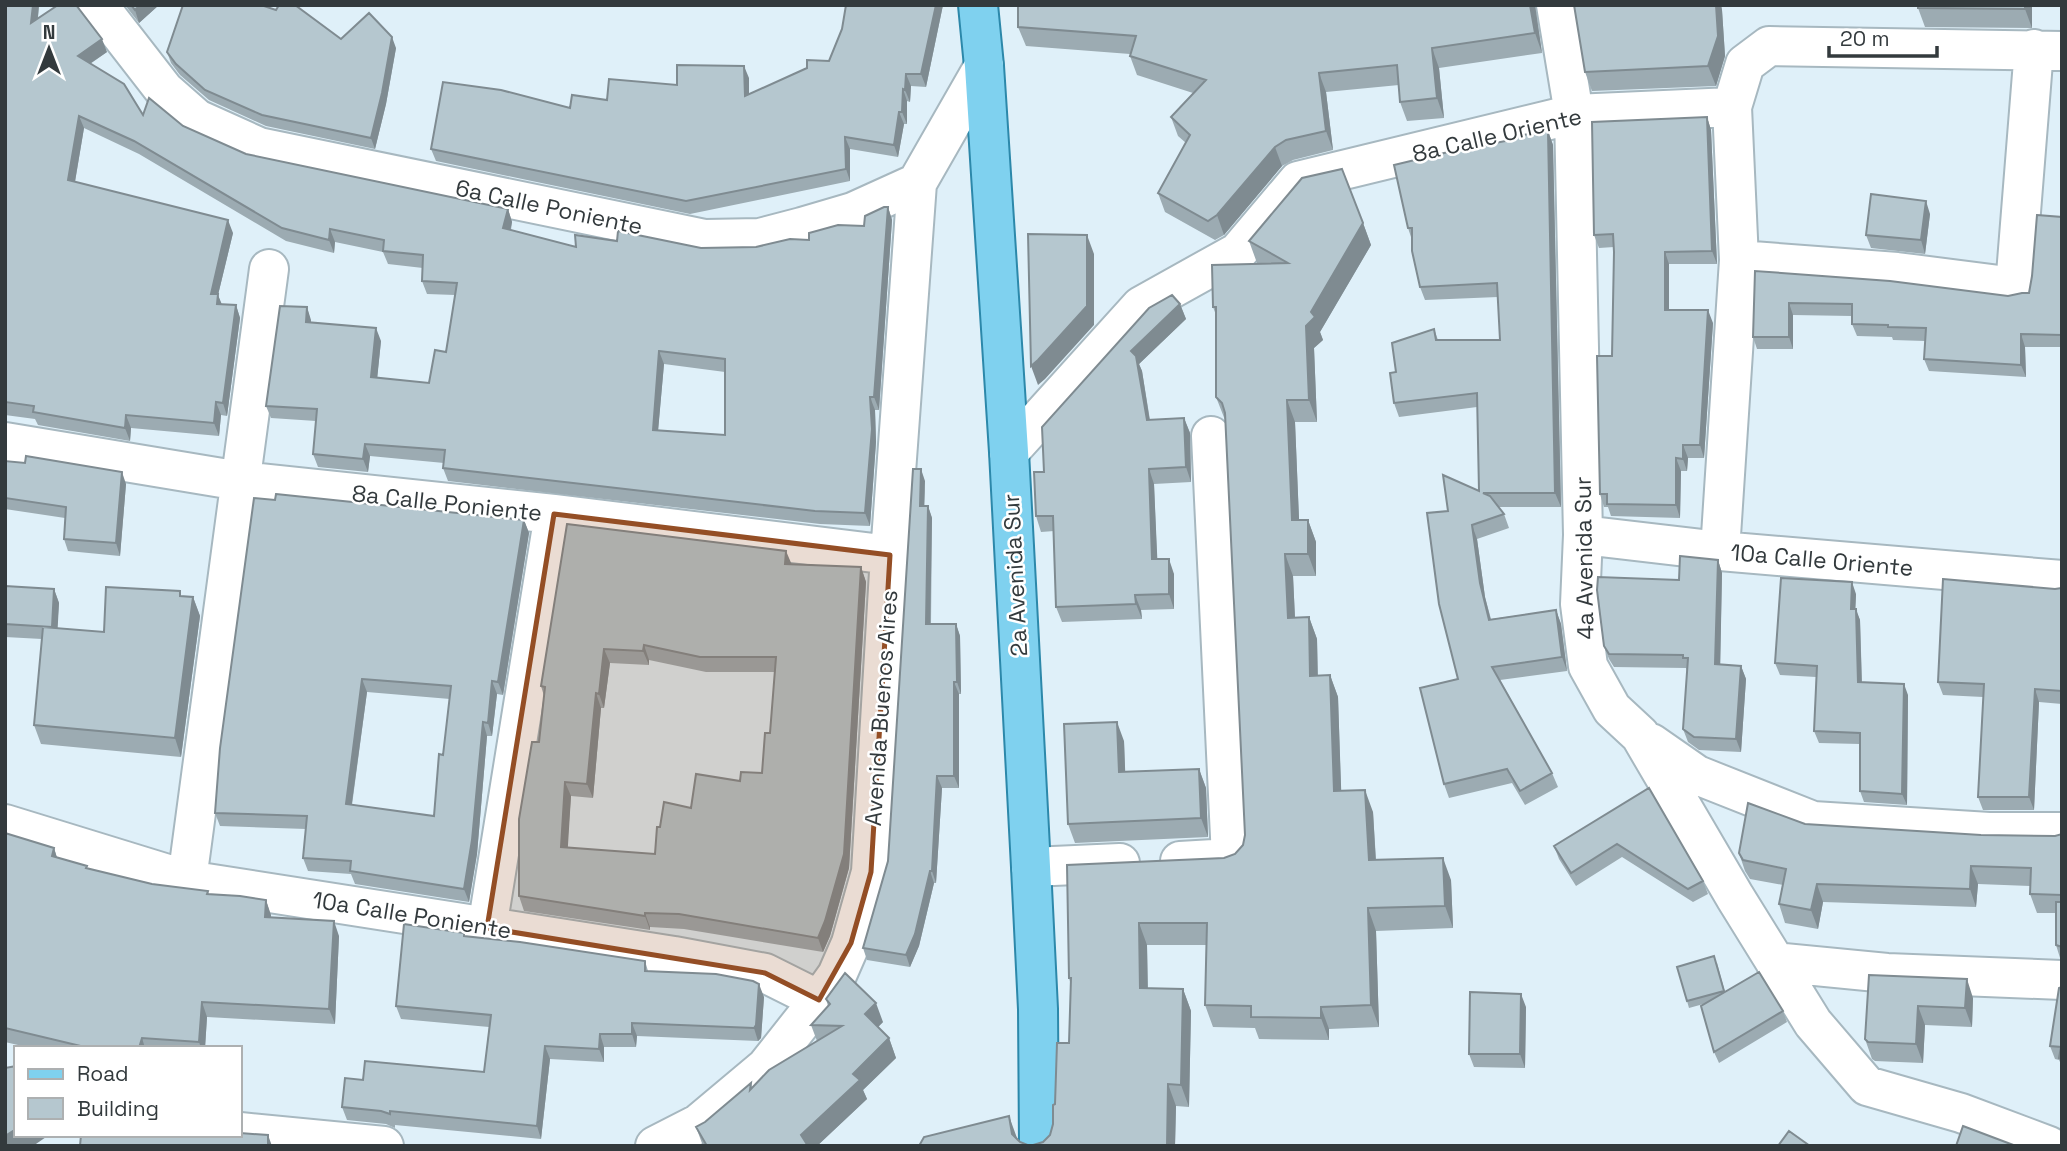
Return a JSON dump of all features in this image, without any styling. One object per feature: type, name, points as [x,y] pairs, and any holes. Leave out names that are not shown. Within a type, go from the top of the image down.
[{"type":"main road","name":"2a Avenida Sur","points":[[978,5],[1009,452],[1038,1009],[1039,1146]]},
{"type":"street","name":"6a Calle Poniente","points":[[98,5],[164,90],[197,120],[259,147],[705,239],[760,237],[802,227],[853,212],[917,183]]},
{"type":"street","name":"4a Avenida Sur","points":[[1556,5],[1574,114],[1583,534],[1580,604],[1588,666],[1612,709],[1640,736],[1813,1023],[1867,1086],[1961,1113],[2049,1146]]},
{"type":"street","points":[[1720,551],[1739,260],[1732,107],[1745,64],[1769,46],[2048,50],[2015,287],[1897,272],[1739,260]]},
{"type":"street","points":[[917,183],[984,66]]},
{"type":"street","name":"8a Calle Oriente","points":[[1009,452],[1141,306],[1238,252],[1298,181],[1574,114],[1732,107]]},
{"type":"street","name":"Avenida Buenos Aires","points":[[655,1146],[698,1124],[766,1067],[819,1000],[837,975],[851,943],[871,872],[890,555],[917,183]]},
{"type":"street","points":[[187,880],[269,269]]},
{"type":"street","points":[[1031,867],[1231,858],[1211,436]]},
{"type":"street","name":"8a Calle Poniente","points":[[5,442],[240,481],[554,514],[890,555]]},
{"type":"street","points":[[487,928],[554,514]]},
{"type":"street","name":"10a Calle Oriente","points":[[1583,534],[1720,551],[2062,580]]},
{"type":"street","points":[[1640,736],[1697,775],[1813,821],[1989,832],[2062,832]]},
{"type":"street","name":"10a Calle Poniente","points":[[5,824],[187,880],[674,956],[765,974],[819,1000]]},
{"type":"street","points":[[1775,961],[1887,973],[2062,980]]},
{"type":"street","points":[[242,1132],[384,1146]]},
{"type":"highlighted area","points":[[554,514],[890,555],[871,872],[851,943],[819,1000],[765,973],[487,928]]},
{"type":"building","points":[[5,5],[33,5],[31,23],[58,5],[76,5],[102,39],[78,56],[124,84],[143,115],[149,98],[183,126],[246,154],[508,209],[503,228],[576,247],[575,235],[617,241],[618,231],[701,248],[756,247],[790,239],[809,240],[809,233],[838,225],[864,226],[865,216],[888,207],[874,397],[870,397],[872,429],[865,513],[815,511],[443,468],[445,450],[365,444],[363,459],[313,454],[317,409],[266,406],[280,306],[307,307],[306,322],[376,328],[371,377],[429,383],[435,350],[446,352],[457,283],[422,281],[423,255],[383,251],[384,240],[330,229],[329,240],[282,228],[134,141],[79,116],[68,180],[228,220],[211,294],[218,294],[217,304],[236,305],[223,403],[216,402],[214,423],[126,415],[125,428],[33,412],[34,406],[5,402]],"holes":[[[659,351],[725,359],[725,435],[653,430]]]},
{"type":"building","points":[[183,5],[261,5],[276,10],[279,5],[295,5],[341,39],[369,13],[392,37],[371,138],[262,115],[205,90],[176,64],[167,52]]},
{"type":"building","points":[[846,5],[936,5],[921,74],[906,74],[902,112],[899,112],[894,145],[845,137],[846,169],[686,201],[431,149],[443,82],[501,90],[570,108],[572,95],[607,100],[609,79],[677,85],[677,65],[744,66],[745,96],[807,68],[807,60],[829,61],[842,29]]},
{"type":"building","points":[[1018,5],[1530,5],[1535,33],[1432,48],[1437,98],[1400,102],[1397,65],[1319,73],[1326,131],[1286,140],[1275,147],[1217,215],[1208,221],[1158,193],[1190,135],[1171,117],[1206,80],[1130,56],[1136,36],[1018,27]]},
{"type":"building","points":[[1574,5],[1716,5],[1718,36],[1708,66],[1585,72]]},
{"type":"building","points":[[1918,5],[2025,5],[2025,9],[1918,8]]},
{"type":"building","points":[[1707,117],[1712,251],[1665,252],[1665,310],[1708,310],[1700,445],[1683,445],[1683,459],[1676,458],[1676,505],[1607,504],[1607,494],[1600,494],[1597,356],[1612,356],[1614,252],[1613,234],[1594,235],[1592,122]]},
{"type":"building","points":[[1548,131],[1555,493],[1483,493],[1490,496],[1504,514],[1472,525],[1480,583],[1489,620],[1556,610],[1562,657],[1492,667],[1552,773],[1520,791],[1507,769],[1444,784],[1420,688],[1458,679],[1439,604],[1427,513],[1448,511],[1443,475],[1479,491],[1477,393],[1394,403],[1390,373],[1396,372],[1392,343],[1434,329],[1436,340],[1500,340],[1497,283],[1420,287],[1412,251],[1412,228],[1408,228],[1394,165]]},
{"type":"building","points":[[1342,169],[1363,223],[1311,312],[1315,317],[1306,326],[1309,400],[1287,400],[1292,520],[1308,520],[1308,554],[1285,554],[1288,618],[1309,617],[1310,676],[1330,675],[1334,791],[1365,790],[1369,860],[1443,858],[1445,906],[1368,908],[1371,1005],[1321,1007],[1321,1018],[1251,1017],[1251,1006],[1205,1005],[1207,923],[1139,923],[1140,988],[1183,989],[1181,1085],[1168,1084],[1167,1146],[1030,1146],[1043,1142],[1050,1135],[1055,1104],[1057,1043],[1069,1043],[1071,978],[1067,865],[1224,858],[1235,854],[1243,845],[1245,835],[1225,413],[1222,403],[1216,397],[1216,307],[1213,307],[1212,265],[1288,263],[1249,241],[1302,178]]},
{"type":"building","points":[[1871,194],[1926,201],[1921,240],[1866,235]]},
{"type":"building","points":[[2037,215],[2062,217],[2062,335],[2021,334],[2021,365],[1924,359],[1926,328],[1852,324],[1852,304],[1789,303],[1789,337],[1753,337],[1755,271],[1890,281],[2008,296],[2029,293]]},
{"type":"building","points":[[1028,234],[1087,235],[1087,306],[1031,366]]},
{"type":"building","points":[[1172,295],[1180,304],[1131,351],[1136,356],[1147,420],[1184,418],[1186,467],[1149,469],[1152,559],[1169,559],[1169,594],[1135,595],[1136,604],[1056,607],[1053,516],[1036,516],[1034,472],[1044,472],[1042,427],[1149,308]]},
{"type":"building","points":[[26,456],[122,472],[116,543],[64,539],[66,507],[5,498],[5,461],[25,463]]},
{"type":"building","points":[[913,469],[921,469],[920,506],[928,506],[926,624],[956,624],[957,682],[954,682],[954,776],[937,776],[932,871],[915,934],[906,955],[863,948],[888,861]]},
{"type":"building","points":[[276,494],[524,520],[498,682],[492,681],[488,723],[483,722],[472,840],[464,889],[350,871],[351,861],[303,858],[307,816],[215,813],[220,748],[254,498],[275,500]],"holes":[[[362,679],[451,686],[443,755],[439,754],[434,816],[346,804]]]},
{"type":"building","points":[[567,524],[786,551],[785,564],[861,567],[844,854],[818,938],[679,914],[645,913],[645,916],[519,896],[519,819],[532,742],[539,742],[545,687],[541,686]],"holes":[[[644,645],[700,657],[776,657],[770,733],[765,733],[762,773],[741,772],[740,781],[696,774],[691,808],[664,802],[660,827],[657,827],[655,854],[561,847],[565,782],[587,784],[596,693],[599,694],[604,649],[643,651]]]},
{"type":"building","points":[[1680,556],[1718,560],[1715,664],[1741,666],[1736,739],[1694,737],[1683,729],[1688,658],[1683,658],[1683,655],[1609,654],[1604,646],[1597,590],[1598,577],[1679,580]]},
{"type":"building","points":[[1781,578],[1852,582],[1851,609],[1856,609],[1858,682],[1904,684],[1902,794],[1860,791],[1860,733],[1814,731],[1817,666],[1775,663]]},
{"type":"building","points":[[1943,579],[2062,588],[2062,691],[2035,689],[2029,797],[1978,797],[1984,684],[1938,682]]},
{"type":"building","points":[[5,586],[54,589],[52,627],[5,624]]},
{"type":"building","points":[[106,587],[180,591],[180,596],[193,597],[175,738],[34,725],[43,627],[104,632]]},
{"type":"building","points":[[1117,722],[1119,772],[1199,769],[1201,818],[1068,824],[1064,724]]},
{"type":"building","points":[[1649,788],[1703,881],[1688,889],[1617,844],[1571,873],[1554,846]]},
{"type":"building","points":[[1748,803],[1805,824],[1981,835],[2062,834],[2062,895],[2030,894],[2031,868],[1971,866],[1970,889],[1817,884],[1811,910],[1779,904],[1786,869],[1743,860],[1739,853]]},
{"type":"building","points":[[5,833],[54,848],[52,856],[87,866],[86,868],[152,884],[208,891],[207,894],[266,900],[265,917],[334,921],[329,1009],[202,1002],[199,1042],[142,1038],[140,1046],[81,1046],[5,1028]]},
{"type":"building","points":[[2056,902],[2062,902],[2062,947],[2056,945]]},
{"type":"building","points":[[404,924],[464,933],[464,936],[645,961],[645,971],[716,974],[753,981],[759,984],[756,1025],[754,1028],[632,1023],[632,1034],[600,1034],[599,1049],[545,1046],[537,1126],[390,1111],[390,1114],[342,1107],[345,1078],[363,1080],[365,1061],[484,1072],[491,1015],[396,1006]]},
{"type":"building","points":[[1714,956],[1724,991],[1687,1001],[1677,967]]},
{"type":"building","points":[[1759,972],[1783,1011],[1714,1052],[1701,1006]]},
{"type":"building","points":[[845,973],[876,1003],[865,1014],[889,1038],[853,1074],[860,1080],[801,1135],[808,1146],[707,1146],[696,1127],[751,1083],[750,1090],[769,1070],[842,1026],[811,1025],[830,1004],[826,999]]},
{"type":"building","points":[[1869,975],[1967,979],[1965,1008],[1918,1006],[1916,1044],[1868,1042],[1865,1039]]},
{"type":"building","points":[[2062,987],[2062,1059],[2059,1058],[2061,1047],[2050,1046],[2059,988]]},
{"type":"building","points":[[1470,992],[1521,994],[1520,1054],[1469,1054]]},
{"type":"building","points":[[14,1066],[14,1130],[5,1136],[5,1068]]},
{"type":"building","points":[[1009,1116],[1012,1134],[1020,1142],[1030,1146],[919,1146],[924,1137]]},
{"type":"building","points":[[1963,1126],[2016,1146],[1956,1146]]},
{"type":"building","points":[[1789,1131],[1810,1146],[1778,1146]]},
{"type":"building","points":[[242,1133],[268,1135],[268,1146],[80,1146],[81,1137],[242,1137]]}]
